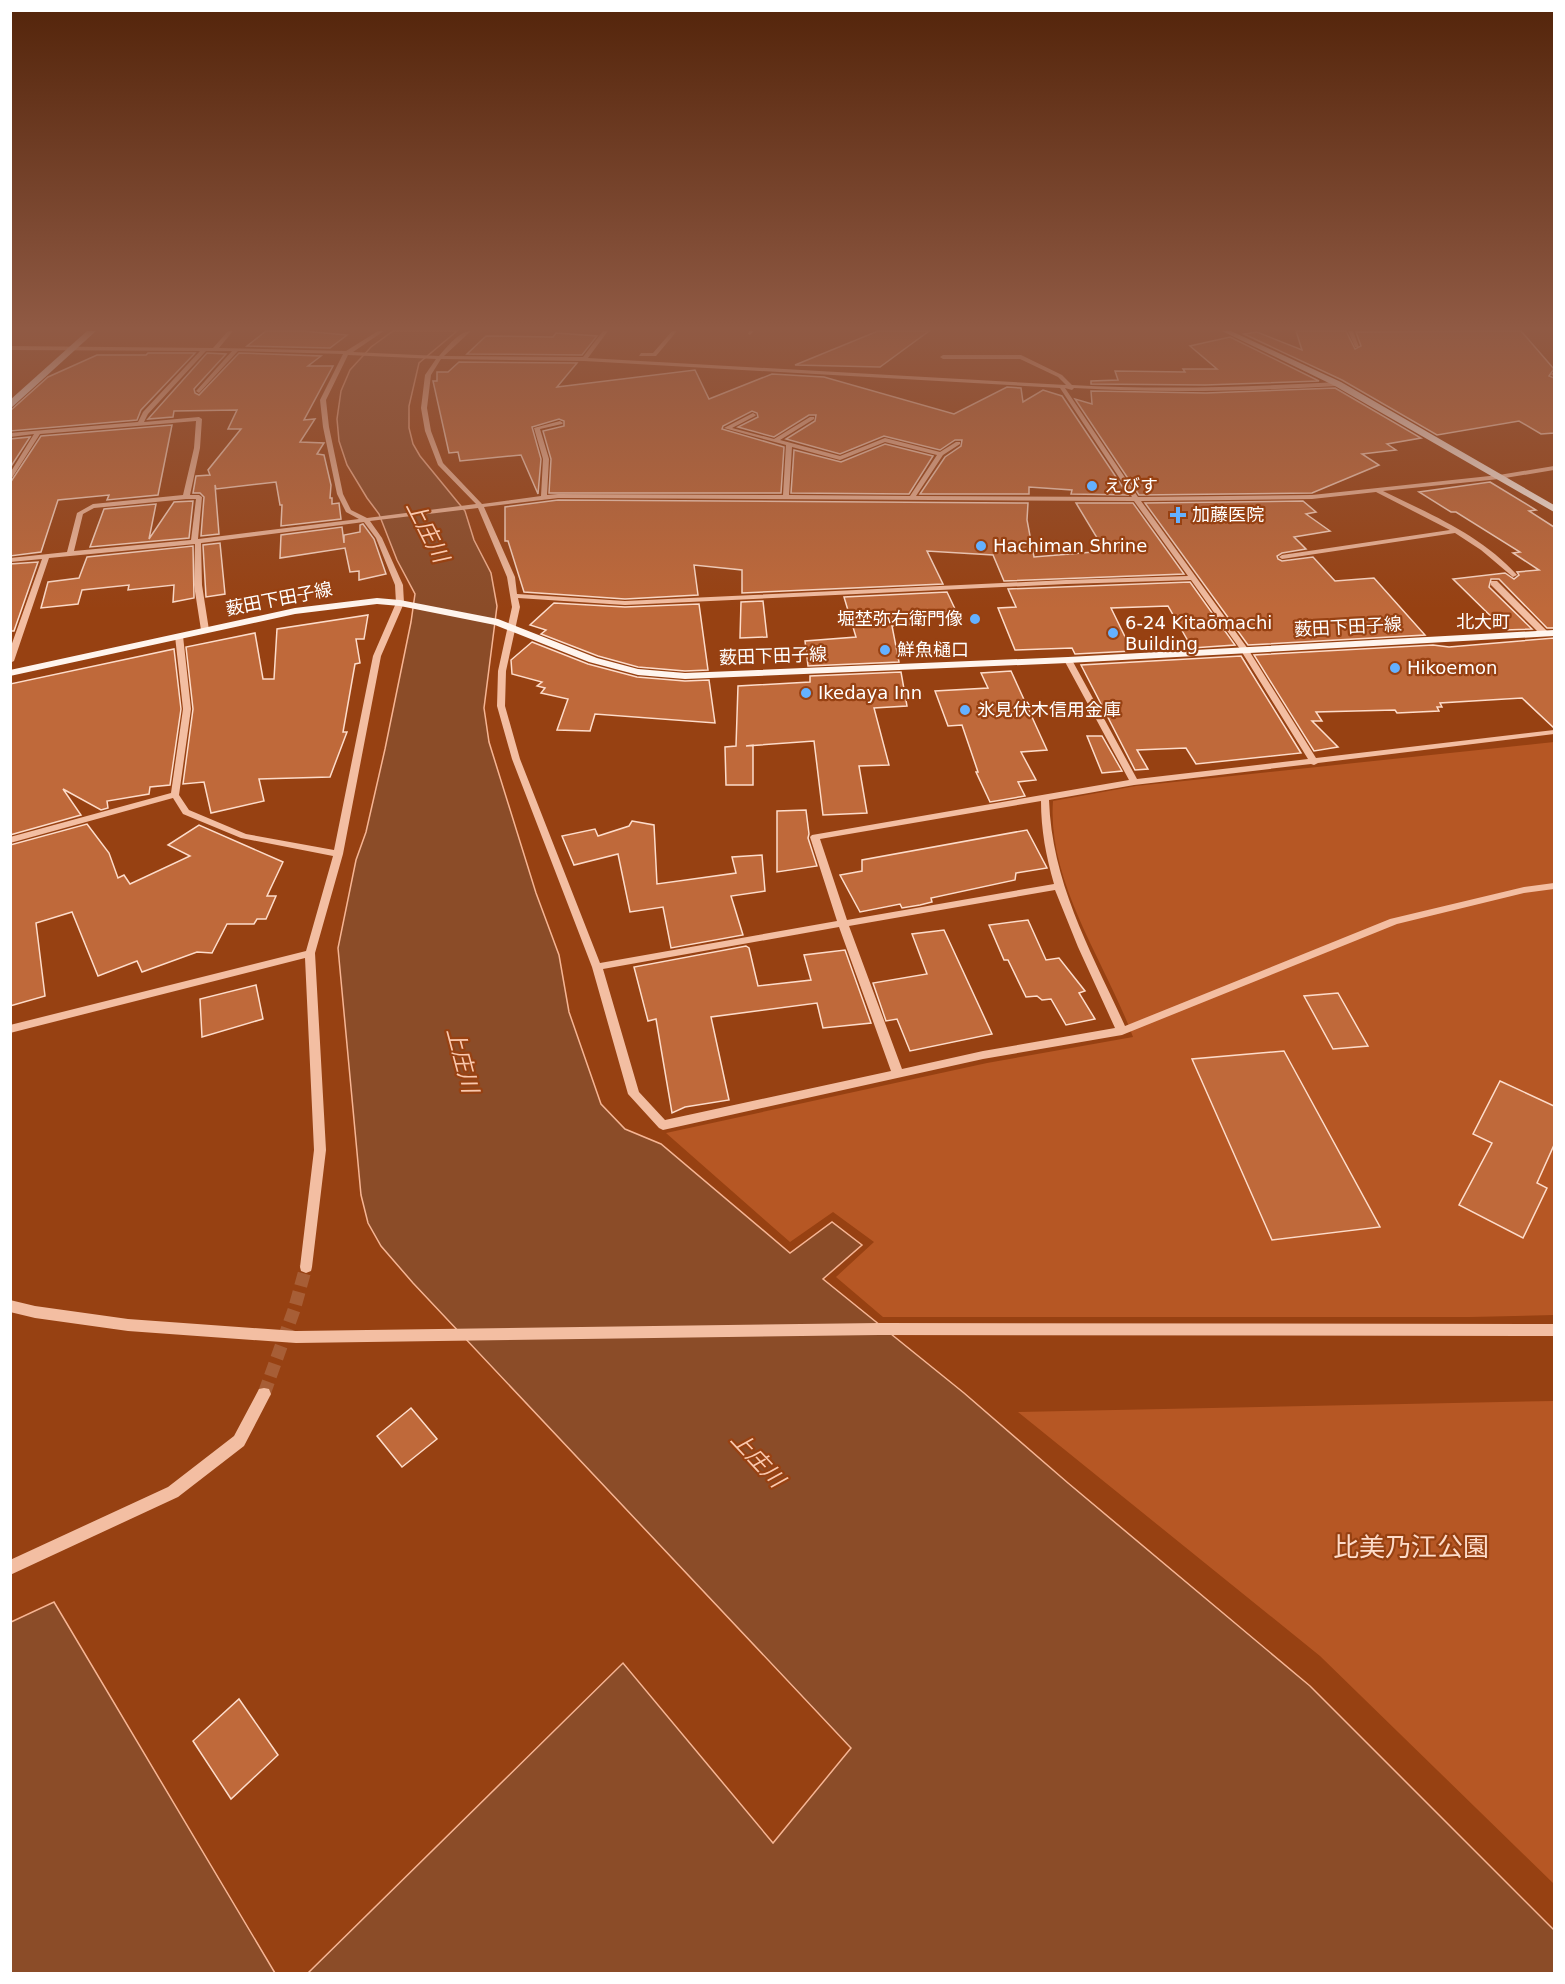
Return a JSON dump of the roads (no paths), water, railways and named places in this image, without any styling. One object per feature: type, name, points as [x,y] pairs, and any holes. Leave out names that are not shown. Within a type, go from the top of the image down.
[{"type":"main road","points":[[1407,424],[1554,509]]},
{"type":"main road","name":"薮田下田子線","points":[[10,673],[205,630],[340,604],[377,601],[400,603],[498,622],[593,660],[638,672],[685,676],[1068,660],[1549,633]]},
{"type":"street","points":[[10,435],[144,424]]},
{"type":"street","points":[[186,497],[198,424]]},
{"type":"street","points":[[306,1267],[320,1150],[310,953],[338,854],[377,656],[400,603],[399,585],[379,538],[366,520],[348,511],[340,494],[326,424]]},
{"type":"street","points":[[427,424],[440,464],[480,505],[511,577],[516,607],[502,671],[501,706],[516,759],[597,967],[634,1094],[663,1125],[983,1055],[1122,1031],[1394,921],[1554,886]]},
{"type":"street","points":[[544,498],[546,459],[537,428],[557,424]]},
{"type":"street","points":[[736,424],[727,428],[840,458],[885,440],[941,454]]},
{"type":"street","points":[[775,441],[803,424]]},
{"type":"street","points":[[1086,424],[1136,499],[1244,650],[1314,762]]},
{"type":"street","points":[[10,479],[38,432]]},
{"type":"street","points":[[913,496],[941,454],[958,443]]},
{"type":"street","points":[[786,496],[789,444]]},
{"type":"street","points":[[10,560],[196,541],[544,498],[913,496],[1136,499],[1312,496],[1499,477],[1554,468]]},
{"type":"street","points":[[1377,491],[1471,539],[1499,560],[1513,575]]},
{"type":"street","points":[[70,554],[80,513],[93,506],[199,497],[196,541],[198,585],[205,630]]},
{"type":"street","points":[[1282,558],[1456,531]]},
{"type":"street","points":[[10,661],[46,557]]},
{"type":"street","points":[[514,596],[625,603],[1194,578]]},
{"type":"street","points":[[1494,583],[1549,633]]},
{"type":"street","points":[[180,636],[187,709],[176,795],[186,812],[244,836],[338,854]]},
{"type":"street","points":[[1068,660],[1134,782]]},
{"type":"street","points":[[898,1074],[843,924],[815,837],[1134,782],[1554,732]]},
{"type":"street","points":[[10,840],[176,795]]},
{"type":"street","points":[[1045,798],[1043,821],[1058,886],[1122,1031]]},
{"type":"street","points":[[597,967],[778,933],[843,924],[1058,886]]},
{"type":"street","points":[[10,1029],[310,953]]},
{"type":"street","points":[[10,1306],[35,1312],[128,1324],[284,1336],[369,1337],[879,1329],[1554,1330]]},
{"type":"street","points":[[10,1568],[173,1492],[239,1442],[264,1394]]},
{"type":"water","name":"上庄川","points":[[337,424],[409,424],[413,444],[420,456],[465,511],[474,540],[491,573],[497,606],[484,708],[489,742],[536,893],[559,955],[569,1012],[601,1104],[625,1129],[661,1144],[790,1253],[832,1222],[862,1245],[823,1279],[964,1393],[1310,1686],[1554,1930],[1554,1973],[307,1974],[623,1663],[773,1843],[851,1748],[413,1283],[381,1246],[368,1223],[361,1195],[338,948],[356,860],[366,832],[385,749],[415,594],[397,560],[379,514],[347,465],[339,441]]},
{"type":"water","points":[[54,1602],[275,1973],[11,1973],[11,1622]]},
{"type":"tunnel","points":[[264,1394],[294,1310],[306,1267]]},
{"type":"place","name":"えびす","points":[[1092,486]]},
{"type":"place","name":"加藤医院","points":[[1178,515]]},
{"type":"place","name":"Hachiman Shrine","points":[[981,546]]},
{"type":"place","name":"堀埜弥右衛門像","points":[[975,619]]},
{"type":"place","name":"6-24 Kitaōmachi Building","points":[[1113,633]]},
{"type":"place","name":"鮮魚樋口","points":[[885,650]]},
{"type":"place","name":"Hikoemon","points":[[1395,668]]},
{"type":"place","name":"Ikedaya Inn","points":[[806,693]]},
{"type":"place","name":"氷見伏木信用金庫","points":[[965,710]]},
{"type":"district","name":"北大町","points":[[1483,622]]},
{"type":"park label","name":"比美乃江公園","points":[[1411,1547]]}]
